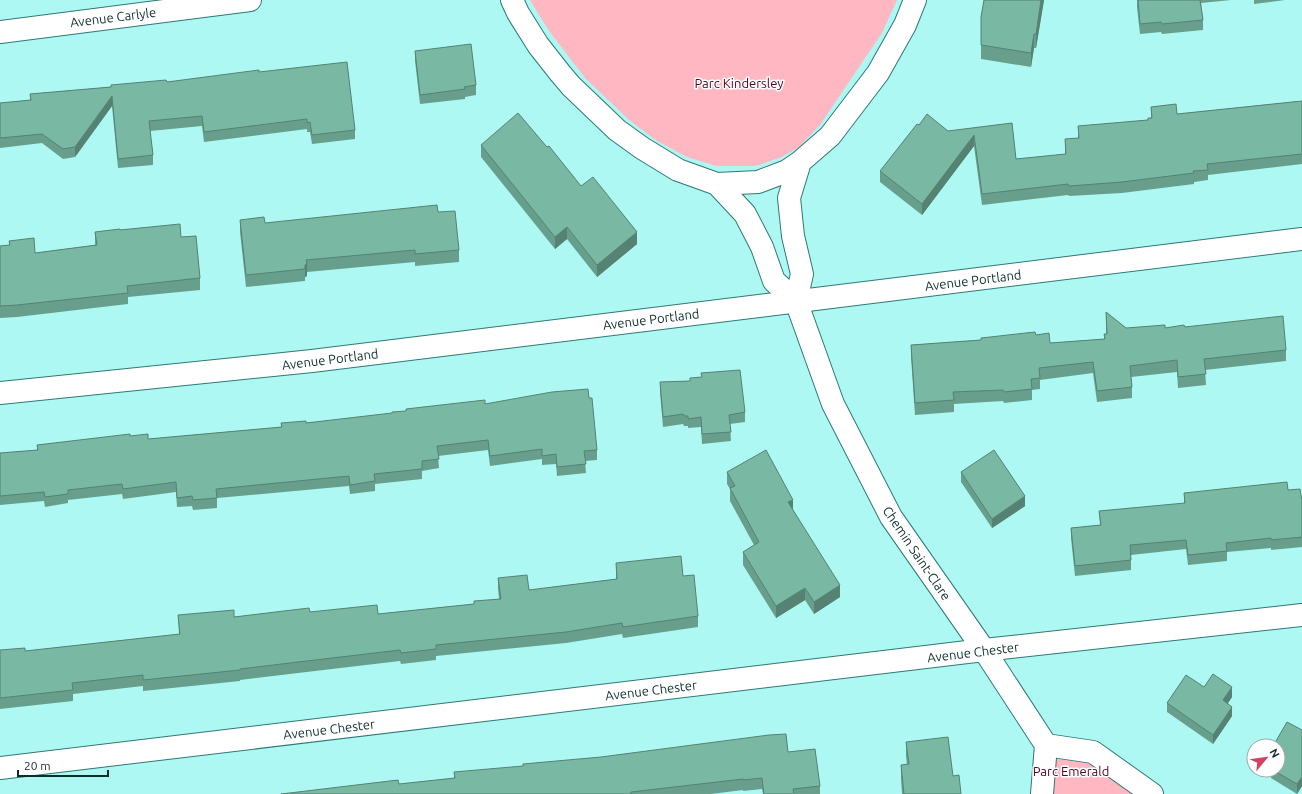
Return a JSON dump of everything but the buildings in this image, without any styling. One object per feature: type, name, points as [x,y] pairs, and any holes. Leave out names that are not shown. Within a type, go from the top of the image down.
[{"type":"street","name":"Avenue Carlyle","points":[[0,32],[250,0]]},
{"type":"street","name":"Chemin Saint-Clare","points":[[512,0],[518,13],[538,45],[560,73],[571,86],[616,130],[678,170],[717,184],[758,182],[787,171],[800,162],[830,136],[878,73],[905,25],[915,0]]},
{"type":"street","points":[[796,301],[802,274],[793,236],[789,198],[800,162]]},
{"type":"street","name":"Chemin Saint-Clare","points":[[717,184],[745,214],[762,248],[774,281],[796,301],[833,404],[891,517],[984,650],[1046,745]]},
{"type":"street","name":"Avenue Portland","points":[[0,394],[312,361],[1302,239]]},
{"type":"street","name":"Avenue Chester","points":[[0,768],[984,650],[1302,615]]},
{"type":"street","points":[[1042,794],[1046,745],[1093,752],[1152,794]]},
{"type":"green space","name":"Parc Kindersley","points":[[530,0],[897,0],[882,33],[820,125],[799,147],[782,157],[756,166],[716,166],[687,157],[657,141],[629,120],[585,78],[549,31]]},
{"type":"green space","name":"Parc Emerald","points":[[1046,745],[1093,752],[1152,794],[1050,794]]}]
